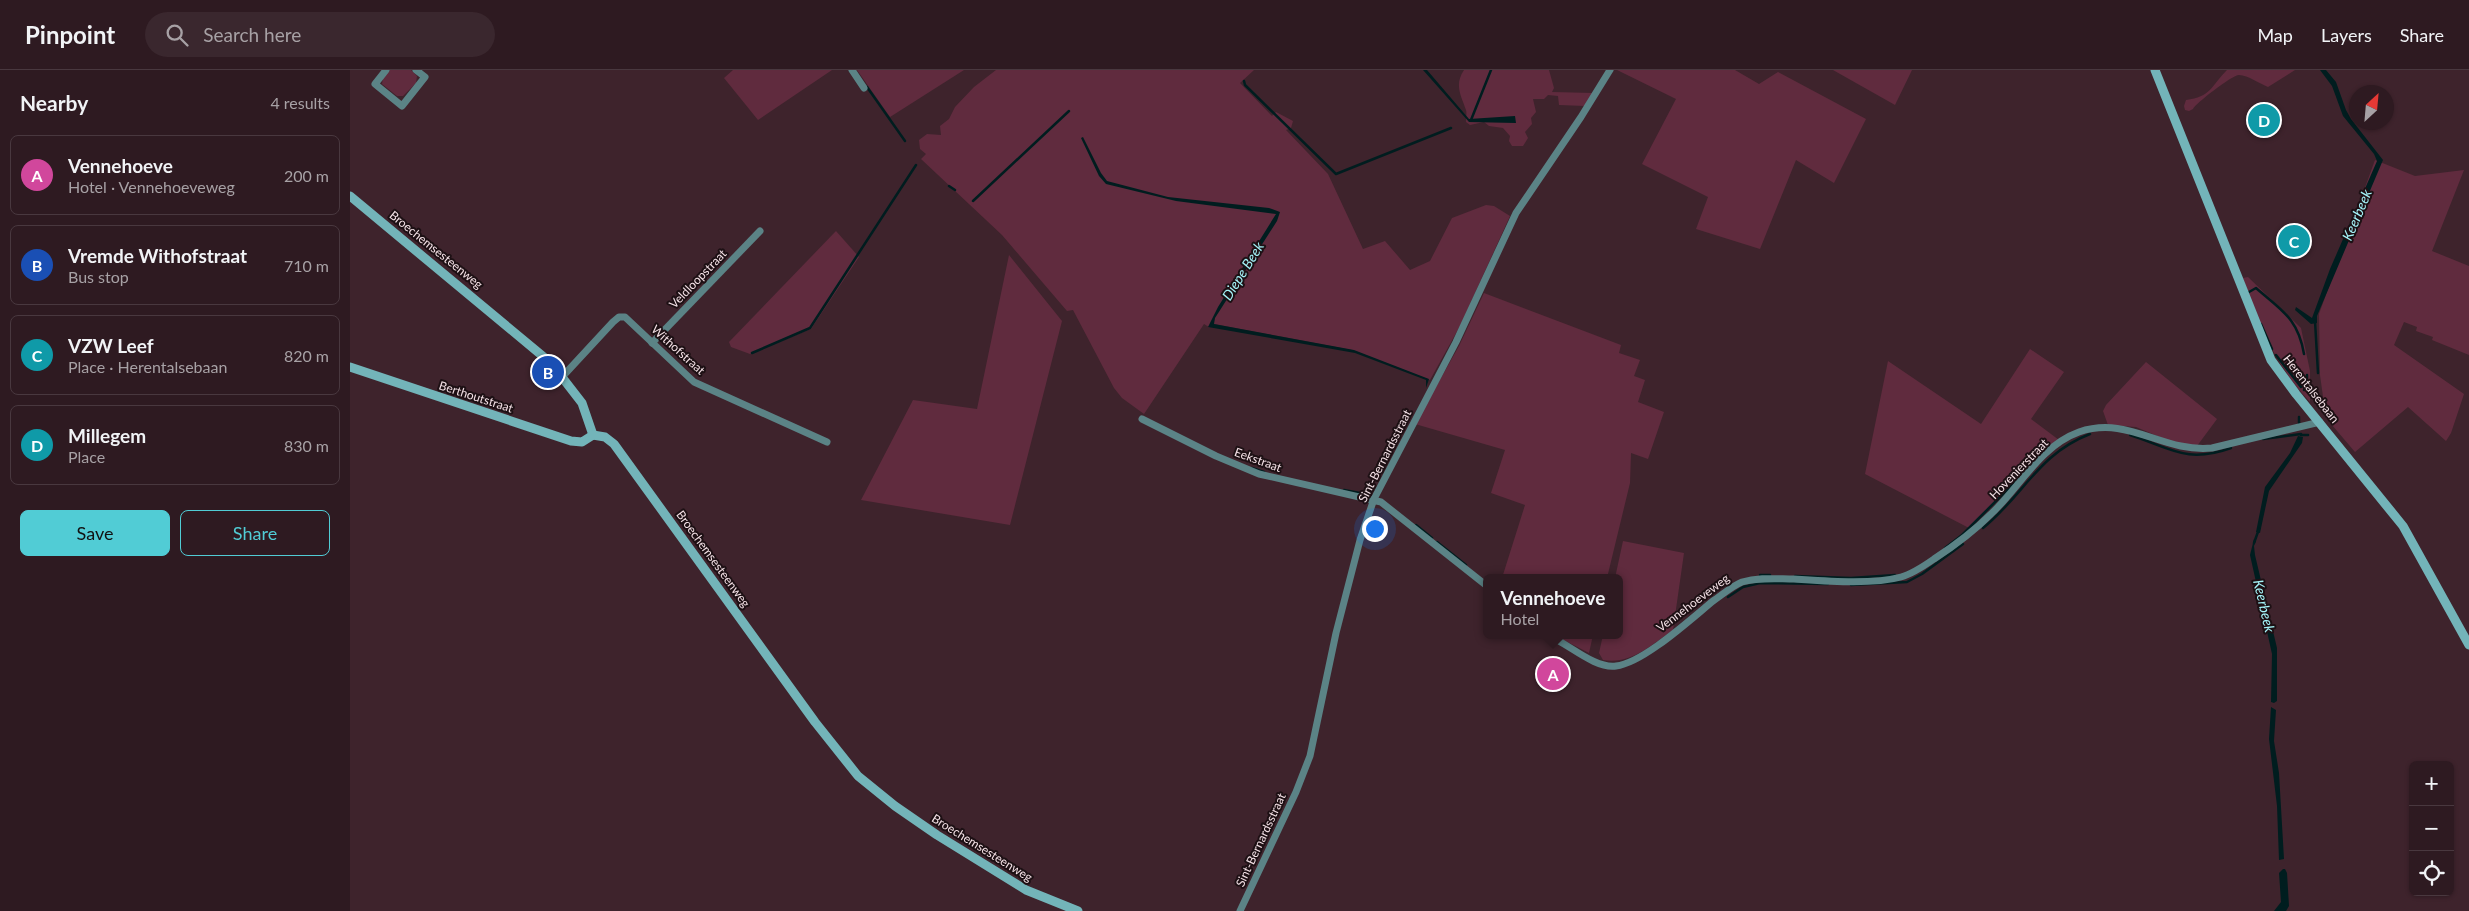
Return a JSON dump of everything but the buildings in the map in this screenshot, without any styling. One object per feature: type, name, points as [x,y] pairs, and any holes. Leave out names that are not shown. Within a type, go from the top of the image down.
[{"type":"street","points":[[386,70],[375,84],[402,106],[424,77],[416,70]]},
{"type":"street","points":[[852,70],[864,88]]},
{"type":"street","name":"Sint-Bernardsstraat","points":[[1240,911],[1296,792],[1310,756],[1336,633],[1360,540],[1374,499],[1456,342],[1516,213],[1582,117],[1610,70]]},
{"type":"street","name":"Herentalsebaan","points":[[2155,70],[2263,343],[2281,374],[2403,526],[2469,644]]},
{"type":"street","name":"Broechemsesteenweg","points":[[350,196],[537,349],[563,376],[582,403],[593,435],[606,437],[614,444],[815,722],[858,776],[895,806],[1026,890],[1078,911]]},
{"type":"street","name":"Veldloopstraat","points":[[652,343],[760,231]]},
{"type":"street","name":"Withofstraat","points":[[563,376],[619,316],[631,322],[694,382],[827,442]]},
{"type":"street","name":"Berthoutstraat","points":[[350,367],[577,443],[593,435]]},
{"type":"street","name":"Eekstraat","points":[[1142,419],[1216,456],[1259,474],[1297,484],[1374,499]]},
{"type":"street","name":"Hovenierstraat","points":[[1947,549],[1992,514],[2048,452],[2078,433],[2094,428],[2128,429],[2177,447],[2195,450],[2320,422]]},
{"type":"street","points":[[1374,499],[1389,507],[1483,583]]},
{"type":"street","name":"Vennehoeveweg","points":[[1556,639],[1595,662],[1616,666],[1626,663],[1649,650],[1739,583],[1767,578],[1887,580],[1913,572],[1947,549]]},
{"type":"shaded area","points":[[390,70],[411,70],[417,76],[416,83],[403,96],[397,96],[382,84],[383,78]]},
{"type":"shaded area","points":[[733,70],[832,70],[758,120],[724,78]]},
{"type":"shaded area","points":[[857,70],[964,70],[890,117]]},
{"type":"shaded area","points":[[996,70],[1254,70],[1240,83],[1272,116],[1276,112],[1293,121],[1291,128],[1286,130],[1328,174],[1363,249],[1385,241],[1410,270],[1430,261],[1452,218],[1486,205],[1494,206],[1510,216],[1460,326],[1430,380],[1352,350],[1214,324],[1209,327],[1204,324],[1144,414],[1122,398],[1114,388],[1073,310],[1067,311],[1002,235],[921,159],[926,154],[920,149],[919,140],[927,134],[941,135],[940,126],[949,119],[955,107],[974,87]]},
{"type":"shaded area","points":[[1464,70],[1549,70],[1554,88],[1552,92],[1594,93],[1585,106],[1559,105],[1558,96],[1548,95],[1544,99],[1533,99],[1536,112],[1531,118],[1532,124],[1525,132],[1528,138],[1523,146],[1512,146],[1509,141],[1510,136],[1503,128],[1489,126],[1484,122],[1470,125],[1466,122],[1466,111],[1459,85],[1459,80]]},
{"type":"shaded area","points":[[1617,70],[1735,70],[1759,84],[1778,72],[1866,119],[1834,183],[1796,160],[1760,249],[1696,229],[1708,197],[1642,164],[1676,99]]},
{"type":"shaded area","points":[[1833,70],[1912,70],[1895,105]]},
{"type":"shaded area","points":[[2227,70],[2295,70],[2268,87],[2246,76],[2235,76],[2214,90],[2193,109],[2185,110],[2186,100],[2194,99],[2206,93]]},
{"type":"shaded area","points":[[2375,160],[2415,176],[2464,170],[2432,251],[2469,266],[2469,355],[2432,340],[2433,337],[2416,331],[2417,327],[2404,322],[2394,345],[2464,394],[2451,433],[2446,441],[2408,407],[2355,452],[2326,418],[2320,375],[2319,314]]},
{"type":"shaded area","points":[[836,231],[859,257],[811,329],[750,354],[731,347],[729,342]]},
{"type":"shaded area","points":[[1009,255],[1062,321],[1010,525],[861,500],[913,400],[977,409]]},
{"type":"shaded area","points":[[2248,277],[2301,328],[2310,371],[2310,402],[2287,374],[2269,344],[2243,278]]},
{"type":"shaded area","points":[[1484,293],[1621,345],[1619,353],[1640,360],[1634,376],[1645,380],[1638,402],[1664,412],[1648,459],[1631,453],[1630,483],[1608,574],[1503,574],[1525,505],[1491,493],[1505,450],[1415,424],[1459,346]]},
{"type":"shaded area","points":[[2030,349],[2064,372],[2031,419],[2059,440],[2042,452],[2016,482],[1969,528],[1865,474],[1888,361],[1981,424]]},
{"type":"shaded area","points":[[2146,362],[2217,419],[2197,446],[2174,443],[2136,427],[2108,425],[2103,411],[2106,405]]},
{"type":"shaded area","points":[[1623,541],[1684,553],[1673,630],[1632,657],[1613,661],[1603,660],[1599,653],[1602,639],[1623,639],[1623,574],[1616,574]]},
{"type":"shaded area","points":[[1562,639],[1592,639],[1589,653]]},
{"type":"water","points":[[1423,70],[1427,70],[1469,119],[1515,116],[1516,123],[1469,122]]},
{"type":"water","points":[[2320,70],[2326,70],[2336,82],[2349,115],[2349,123],[2343,116],[2332,86]]},
{"type":"water","points":[[2354,130],[2360,130],[2383,160],[2317,316],[2317,323],[2311,324],[2295,310],[2296,307],[2312,318],[2330,269],[2377,161],[2374,154]]},
{"type":"water","name":"Diepe Beek","points":[[1083,137],[1107,181],[1168,197],[1269,208],[1280,212],[1277,221],[1215,318],[1214,324],[1354,350],[1429,379],[1426,388],[1426,380],[1355,353],[1208,327],[1218,307],[1276,214],[1176,201],[1106,184],[1099,176],[1081,138]]},
{"type":"water","points":[[2298,436],[2303,437],[2302,443],[2269,491],[2260,533],[2256,532],[2265,487],[2290,453]]},
{"type":"water","points":[[2254,539],[2256,541],[2254,546],[2255,555],[2277,648],[2277,701],[2274,703],[2271,702],[2272,654],[2250,555]]},
{"type":"water","points":[[2271,707],[2276,710],[2274,741],[2279,773],[2284,859],[2279,860],[2277,806],[2269,739]]},
{"type":"water","points":[[2283,869],[2287,873],[2289,906],[2286,911],[2274,911],[2281,902],[2279,873]]},
{"type":"waterway","points":[[1471,120],[1491,70]]},
{"type":"waterway","points":[[1244,81],[1245,85],[1336,174],[1451,128]]},
{"type":"waterway","points":[[867,87],[905,141]]},
{"type":"waterway","points":[[973,201],[1069,111]]},
{"type":"waterway","points":[[752,353],[810,328],[916,165]]},
{"type":"waterway","points":[[949,186],[955,190]]},
{"type":"waterway","points":[[2249,292],[2256,288],[2281,309],[2293,323],[2304,354]]},
{"type":"waterway","name":"Keerbeek","points":[[2315,321],[2318,373]]},
{"type":"waterway","points":[[2261,324],[2272,349]]},
{"type":"waterway","points":[[2276,355],[2301,387]]},
{"type":"waterway","name":"Keerbeek","points":[[2304,390],[2307,386],[2307,375]]},
{"type":"waterway","name":"Keerbeek","points":[[2299,417],[2299,423]]},
{"type":"waterway","points":[[1983,528],[2057,452],[2072,442],[2090,434]]},
{"type":"waterway","points":[[2263,439],[2301,434]]},
{"type":"waterway","points":[[2130,435],[2168,449],[2190,454],[2202,455],[2231,448]]},
{"type":"waterway","points":[[2301,435],[2308,435]]},
{"type":"waterway","points":[[1252,468],[1264,472]]},
{"type":"waterway","points":[[1945,548],[1962,535],[2019,478]]},
{"type":"waterway","points":[[1344,490],[1370,495]]},
{"type":"waterway","points":[[1416,525],[1432,538]]},
{"type":"waterway","name":"Keerbeek","points":[[2254,543],[2259,529]]},
{"type":"waterway","points":[[1437,542],[1466,565]]},
{"type":"waterway","points":[[1851,585],[1907,582],[1922,574],[1963,544]]},
{"type":"waterway","points":[[1760,575],[1770,575]]},
{"type":"waterway","points":[[1795,576],[1851,578],[1895,575]]},
{"type":"waterway","points":[[1728,597],[1743,587],[1760,583],[1828,584]]},
{"type":"place","name":"Millegem","points":[[2264,120]]},
{"type":"place","name":"VZW Leef","points":[[2294,241]]},
{"type":"place","name":"Vremde Withofstraat","points":[[548,372]]},
{"type":"place","name":"Vennehoeve","points":[[1553,674]]}]
